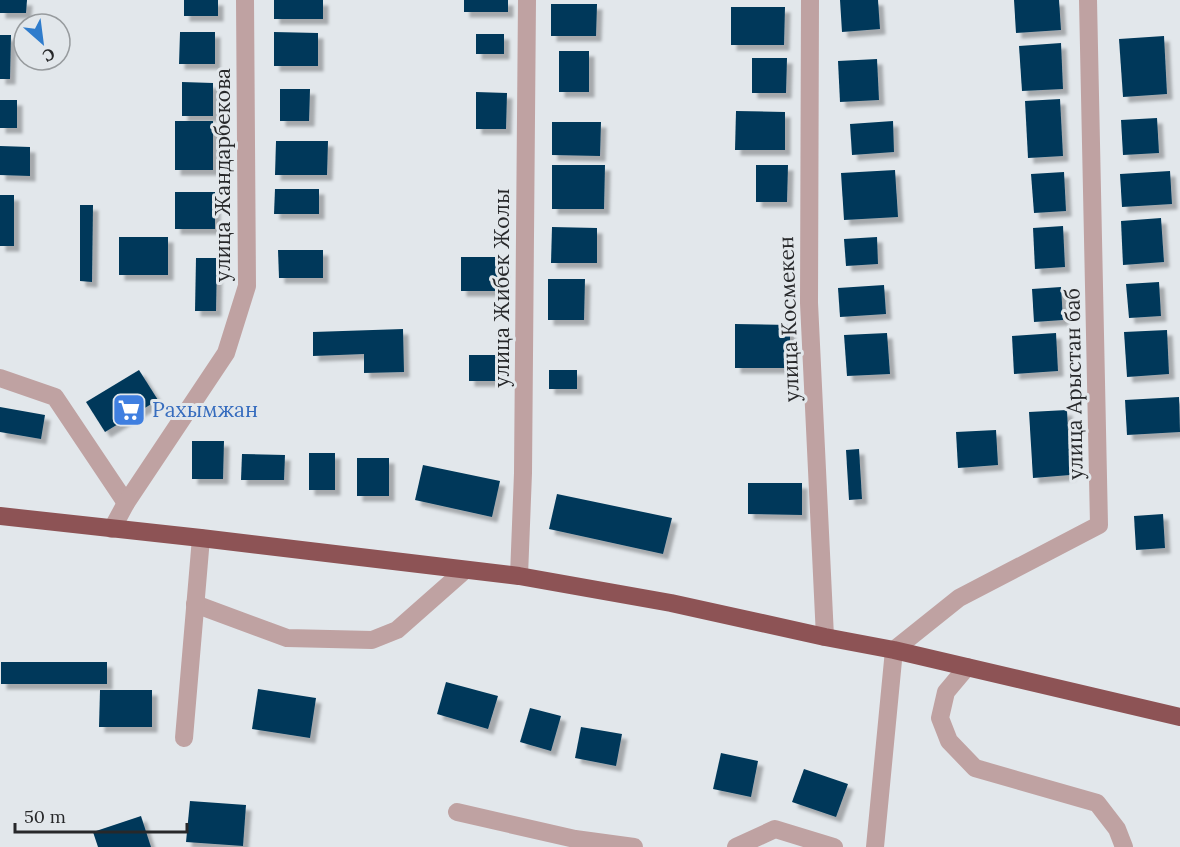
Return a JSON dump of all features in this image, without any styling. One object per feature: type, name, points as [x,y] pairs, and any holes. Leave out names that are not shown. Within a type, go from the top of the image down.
[{"type":"highway","points":[[0,516],[519,576],[671,603],[894,650],[1180,717]]},
{"type":"street","name":"улица Жандарбекова","points":[[112,529],[126,502],[226,353],[247,286],[245,0]]},
{"type":"street","name":"улица Жибек Жолы","points":[[519,576],[523,473],[527,0]]},
{"type":"street","name":"улица Космекен","points":[[810,0],[809,303],[825,637]]},
{"type":"street","name":"улица Арыстан баб","points":[[894,650],[959,598],[1099,525],[1088,0]]},
{"type":"street","points":[[0,378],[55,397],[126,502]]},
{"type":"street","points":[[184,738],[201,538]]},
{"type":"street","points":[[195,604],[287,638],[372,640],[397,630],[465,570]]},
{"type":"street","points":[[875,847],[894,650]]},
{"type":"street","points":[[967,667],[946,692],[940,718],[949,741],[975,768],[1097,803],[1116,829],[1124,847]]},
{"type":"street","points":[[457,812],[575,839],[634,847]]},
{"type":"street","points":[[736,847],[775,829],[834,847]]},
{"type":"building","points":[[0,0],[27,0],[26,12],[0,13]]},
{"type":"building","points":[[184,0],[218,0],[218,16],[184,16]]},
{"type":"building","points":[[274,0],[323,0],[323,19],[274,19]]},
{"type":"building","points":[[464,0],[508,0],[508,12],[464,12]]},
{"type":"building","points":[[840,0],[878,0],[880,29],[842,32]]},
{"type":"building","points":[[1014,0],[1059,0],[1061,30],[1016,33]]},
{"type":"building","points":[[551,4],[597,4],[596,36],[551,36]]},
{"type":"building","points":[[731,7],[785,7],[784,45],[731,45]]},
{"type":"building","points":[[180,32],[215,32],[215,64],[179,64]]},
{"type":"building","points":[[274,32],[318,33],[318,66],[274,66]]},
{"type":"building","points":[[476,34],[504,34],[504,54],[476,54]]},
{"type":"building","points":[[0,35],[11,35],[10,79],[0,79]]},
{"type":"building","points":[[1164,36],[1167,94],[1123,97],[1119,39]]},
{"type":"building","points":[[1061,43],[1063,89],[1022,91],[1019,46]]},
{"type":"building","points":[[559,51],[589,51],[589,92],[559,92]]},
{"type":"building","points":[[752,58],[787,58],[786,93],[752,93]]},
{"type":"building","points":[[877,59],[879,100],[840,102],[838,61]]},
{"type":"building","points":[[182,82],[213,83],[213,116],[182,116]]},
{"type":"building","points":[[280,89],[310,89],[309,121],[280,121]]},
{"type":"building","points":[[476,92],[507,93],[506,129],[476,129]]},
{"type":"building","points":[[1060,99],[1063,156],[1028,158],[1025,101]]},
{"type":"building","points":[[0,100],[17,100],[17,128],[0,128]]},
{"type":"building","points":[[736,111],[785,112],[785,150],[735,150]]},
{"type":"building","points":[[1157,118],[1159,153],[1123,155],[1121,120]]},
{"type":"building","points":[[175,121],[213,121],[213,170],[175,170]]},
{"type":"building","points":[[893,121],[894,152],[852,155],[850,124]]},
{"type":"building","points":[[552,122],[601,122],[600,156],[552,155]]},
{"type":"building","points":[[276,141],[328,141],[327,175],[275,175]]},
{"type":"building","points":[[0,146],[30,147],[30,176],[0,175]]},
{"type":"building","points":[[552,165],[605,165],[604,209],[552,209]]},
{"type":"building","points":[[756,165],[788,165],[787,202],[756,202]]},
{"type":"building","points":[[895,170],[898,217],[844,220],[841,173]]},
{"type":"building","points":[[1170,171],[1172,204],[1122,207],[1120,174]]},
{"type":"building","points":[[1064,172],[1066,211],[1034,213],[1031,174]]},
{"type":"building","points":[[275,189],[319,189],[319,214],[274,214]]},
{"type":"building","points":[[175,192],[215,192],[215,229],[175,229]]},
{"type":"building","points":[[0,195],[14,195],[14,246],[0,246]]},
{"type":"building","points":[[80,205],[93,205],[92,282],[80,281]]},
{"type":"building","points":[[1161,218],[1164,262],[1123,265],[1121,221]]},
{"type":"building","points":[[1063,226],[1065,267],[1035,269],[1033,228]]},
{"type":"building","points":[[552,227],[597,228],[597,263],[551,263]]},
{"type":"building","points":[[119,237],[168,237],[168,275],[119,275]]},
{"type":"building","points":[[877,237],[878,264],[846,266],[844,239]]},
{"type":"building","points":[[278,250],[323,250],[323,278],[279,278]]},
{"type":"building","points":[[461,257],[503,257],[502,291],[461,291]]},
{"type":"building","points":[[196,258],[217,258],[216,311],[195,311]]},
{"type":"building","points":[[548,279],[585,279],[584,320],[548,320]]},
{"type":"building","points":[[1159,282],[1161,316],[1129,318],[1126,284]]},
{"type":"building","points":[[884,285],[886,314],[840,317],[838,288]]},
{"type":"building","points":[[1061,287],[1063,320],[1034,322],[1032,289]]},
{"type":"building","points":[[735,324],[790,325],[790,368],[735,368]]},
{"type":"building","points":[[403,329],[404,372],[364,373],[364,354],[313,356],[313,332]]},
{"type":"building","points":[[1167,330],[1169,374],[1127,377],[1124,332]]},
{"type":"building","points":[[887,333],[890,374],[847,376],[844,335]]},
{"type":"building","points":[[1056,333],[1058,371],[1014,374],[1012,336]]},
{"type":"building","points":[[469,355],[498,355],[498,381],[469,381]]},
{"type":"building","points":[[139,370],[158,400],[105,432],[86,402]]},
{"type":"building","points":[[549,370],[577,370],[577,389],[549,389]]},
{"type":"building","points":[[1179,397],[1180,432],[1127,435],[1125,400]]},
{"type":"building","points":[[0,407],[45,415],[41,439],[0,432]]},
{"type":"building","points":[[1067,410],[1070,475],[1033,478],[1029,412]]},
{"type":"building","points":[[996,430],[998,465],[958,468],[956,432]]},
{"type":"building","points":[[192,441],[224,441],[223,479],[192,479]]},
{"type":"building","points":[[859,449],[862,499],[849,500],[846,450]]},
{"type":"building","points":[[309,453],[335,453],[335,490],[309,490]]},
{"type":"building","points":[[242,454],[285,455],[284,480],[241,480]]},
{"type":"building","points":[[357,458],[389,458],[389,496],[357,496]]},
{"type":"building","points":[[423,465],[500,481],[492,517],[415,500]]},
{"type":"building","points":[[748,483],[802,483],[802,515],[748,514]]},
{"type":"building","points":[[557,494],[672,518],[663,554],[549,529]]},
{"type":"building","points":[[1163,514],[1165,548],[1136,550],[1134,516]]},
{"type":"building","points":[[1,662],[107,662],[107,684],[1,684]]},
{"type":"building","points":[[446,682],[498,696],[488,729],[437,714]]},
{"type":"building","points":[[258,689],[316,698],[310,738],[252,729]]},
{"type":"building","points":[[100,690],[152,690],[152,727],[99,727]]},
{"type":"building","points":[[530,708],[561,716],[551,751],[520,742]]},
{"type":"building","points":[[581,727],[622,734],[616,766],[575,758]]},
{"type":"building","points":[[721,753],[758,761],[751,797],[713,789]]},
{"type":"building","points":[[804,769],[848,784],[836,817],[792,802]]},
{"type":"building","points":[[190,801],[246,805],[243,846],[186,842]]},
{"type":"building","points":[[141,816],[151,847],[98,847],[93,832]]},
{"type":"place","name":"Рахымжан","points":[[129,410]]}]
